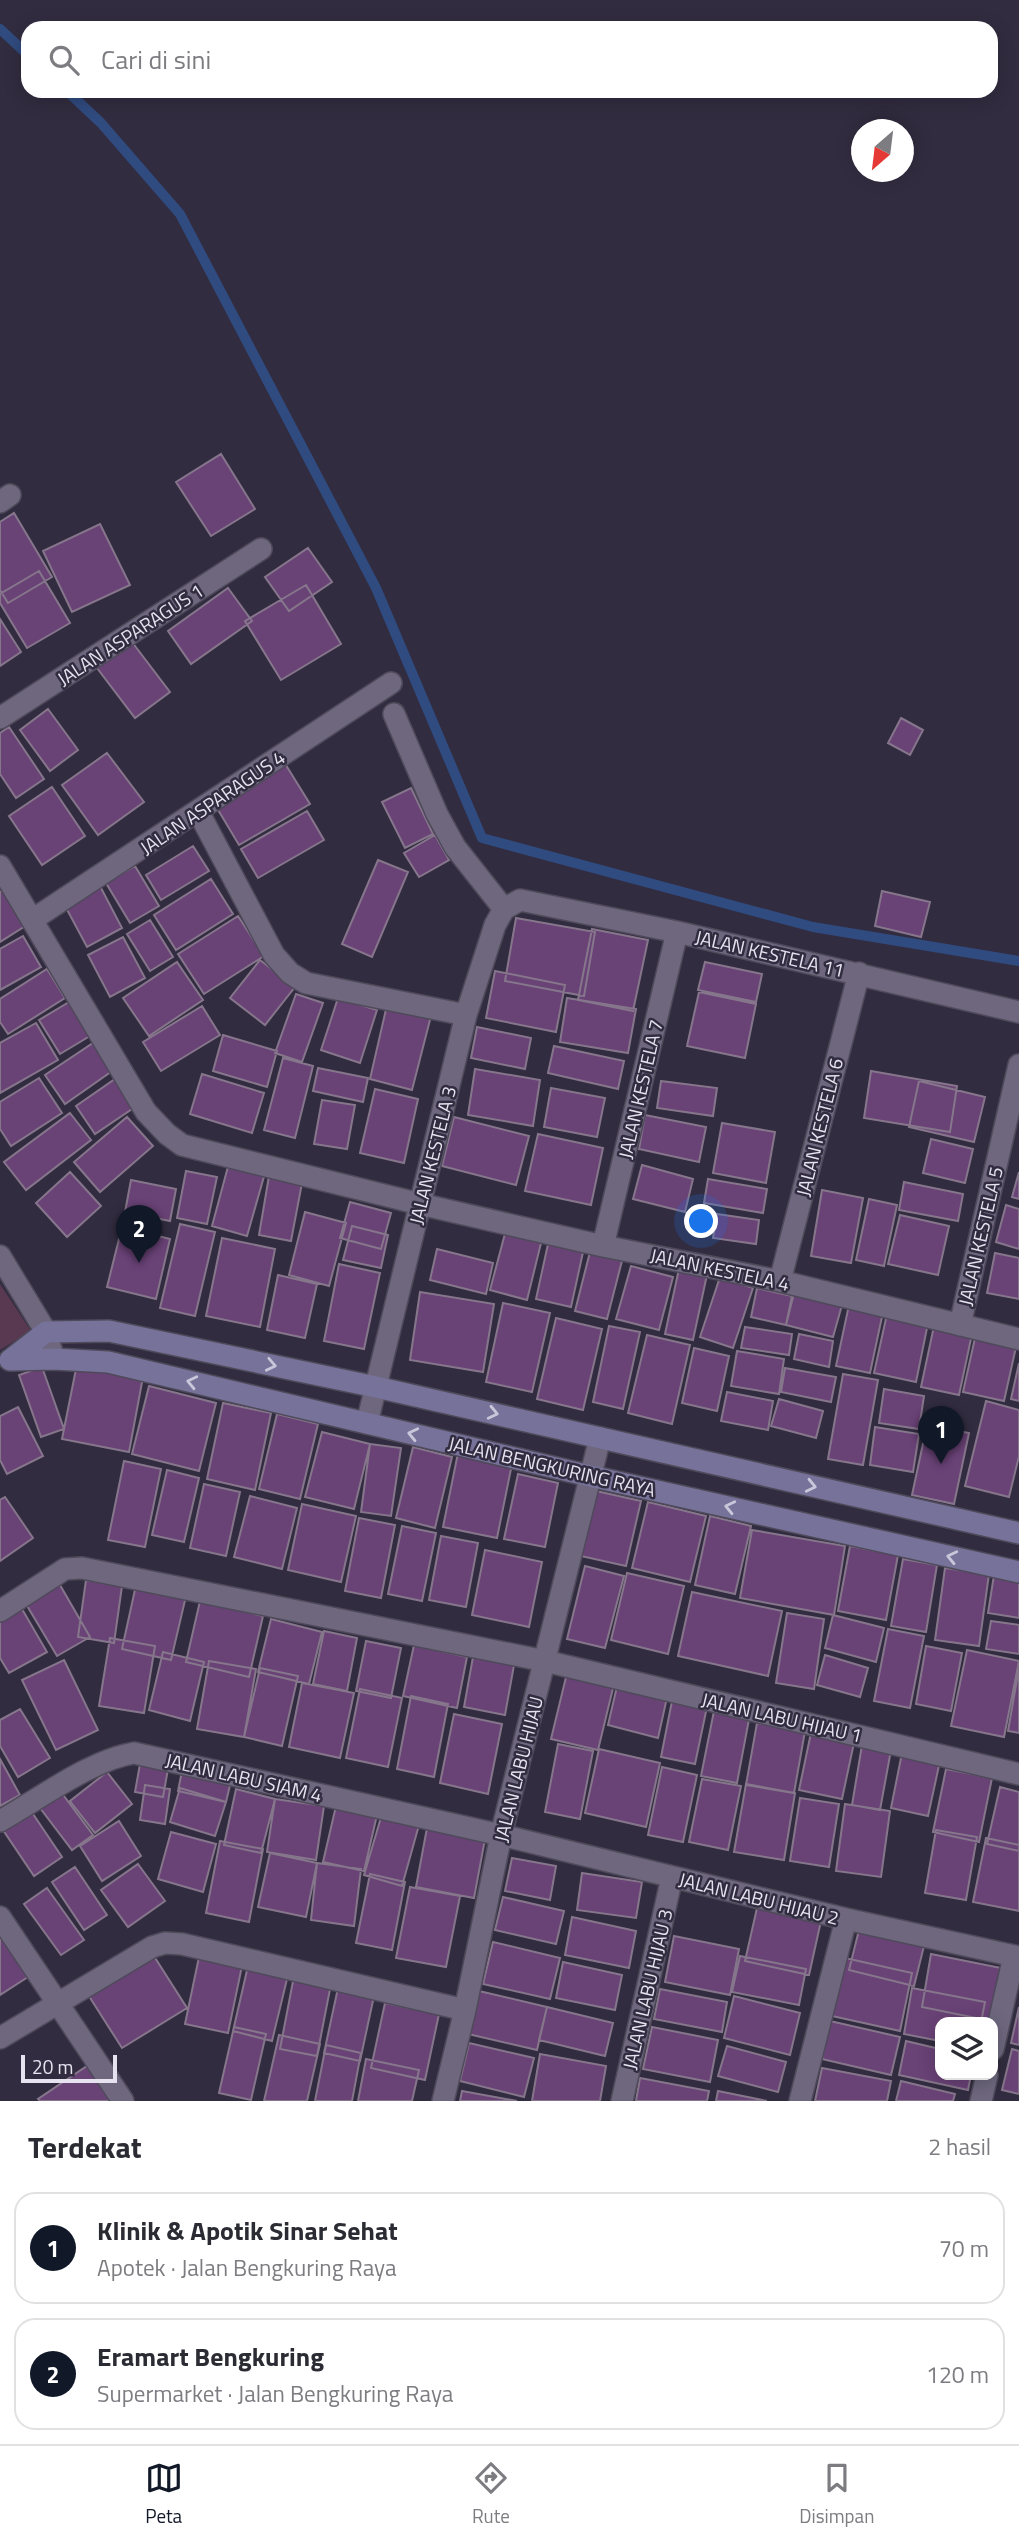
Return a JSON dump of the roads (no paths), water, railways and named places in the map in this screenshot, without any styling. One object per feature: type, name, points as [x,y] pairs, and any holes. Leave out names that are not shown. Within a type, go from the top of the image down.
[{"type":"street","name":"JALAN ASPARAGUS 1","points":[[0,718],[261,549]]},
{"type":"street","name":"JALAN ASPARAGUS 4","points":[[33,920],[391,682]]},
{"type":"street","points":[[394,714],[437,814],[455,847],[512,904]]},
{"type":"street","points":[[198,811],[274,955],[290,973],[306,984],[466,1015]]},
{"type":"street","name":"JALAN KESTELA 4","points":[[0,866],[146,1112],[182,1146],[419,1204],[603,1246],[780,1281],[1019,1339]]},
{"type":"street","name":"JALAN KESTELA 11","points":[[512,904],[677,932],[1019,1012]]},
{"type":"street","name":"JALAN KESTELA 3","points":[[367,1423],[466,1015],[495,925],[512,904]]},
{"type":"street","name":"JALAN KESTELA 7","points":[[603,1246],[677,932]]},
{"type":"street","name":"JALAN KESTELA 6","points":[[780,1281],[859,973]]},
{"type":"street","name":"JALAN KESTELA 5","points":[[960,1325],[1019,1065]]},
{"type":"street","points":[[0,1256],[46,1332],[54,1359]]},
{"type":"street","name":"JALAN BENGKURING RAYA","points":[[46,1332],[109,1331],[376,1387],[1019,1533]]},
{"type":"street","points":[[5,1364],[46,1332]]},
{"type":"street","name":"JALAN BENGKURING RAYA","points":[[5,1364],[54,1359],[108,1362],[590,1476],[1019,1572]]},
{"type":"street","name":"JALAN LABU HIJAU","points":[[443,2101],[465,2010],[501,1835],[600,1438]]},
{"type":"street","name":"JALAN LABU HIJAU 1","points":[[0,1611],[65,1569],[82,1568],[545,1661],[1019,1774]]},
{"type":"street","name":"JALAN LABU SIAM 4","points":[[0,1821],[99,1763],[134,1753],[501,1835]]},
{"type":"street","name":"JALAN LABU HIJAU 2","points":[[501,1835],[846,1919],[1016,1956]]},
{"type":"street","name":"JALAN LABU HIJAU 3","points":[[622,2101],[672,1877]]},
{"type":"street","points":[[0,1917],[123,2101]]},
{"type":"street","points":[[800,2101],[846,1919]]},
{"type":"street","points":[[0,2038],[152,1947],[165,1943],[182,1944],[465,2010]]},
{"type":"street","points":[[998,2029],[1016,1956]]},
{"type":"street","points":[[981,2101],[986,2080]]},
{"type":"waterway","points":[[0,29],[21,48]]},
{"type":"waterway","points":[[74,98],[101,123],[180,214],[376,588],[482,838],[813,927],[1019,961]]},
{"type":"place","name":"Eramart Bengkuring","points":[[139,1263]]},
{"type":"place","name":"Klinik & Apotik Sinar Sehat","points":[[941,1464]]}]
